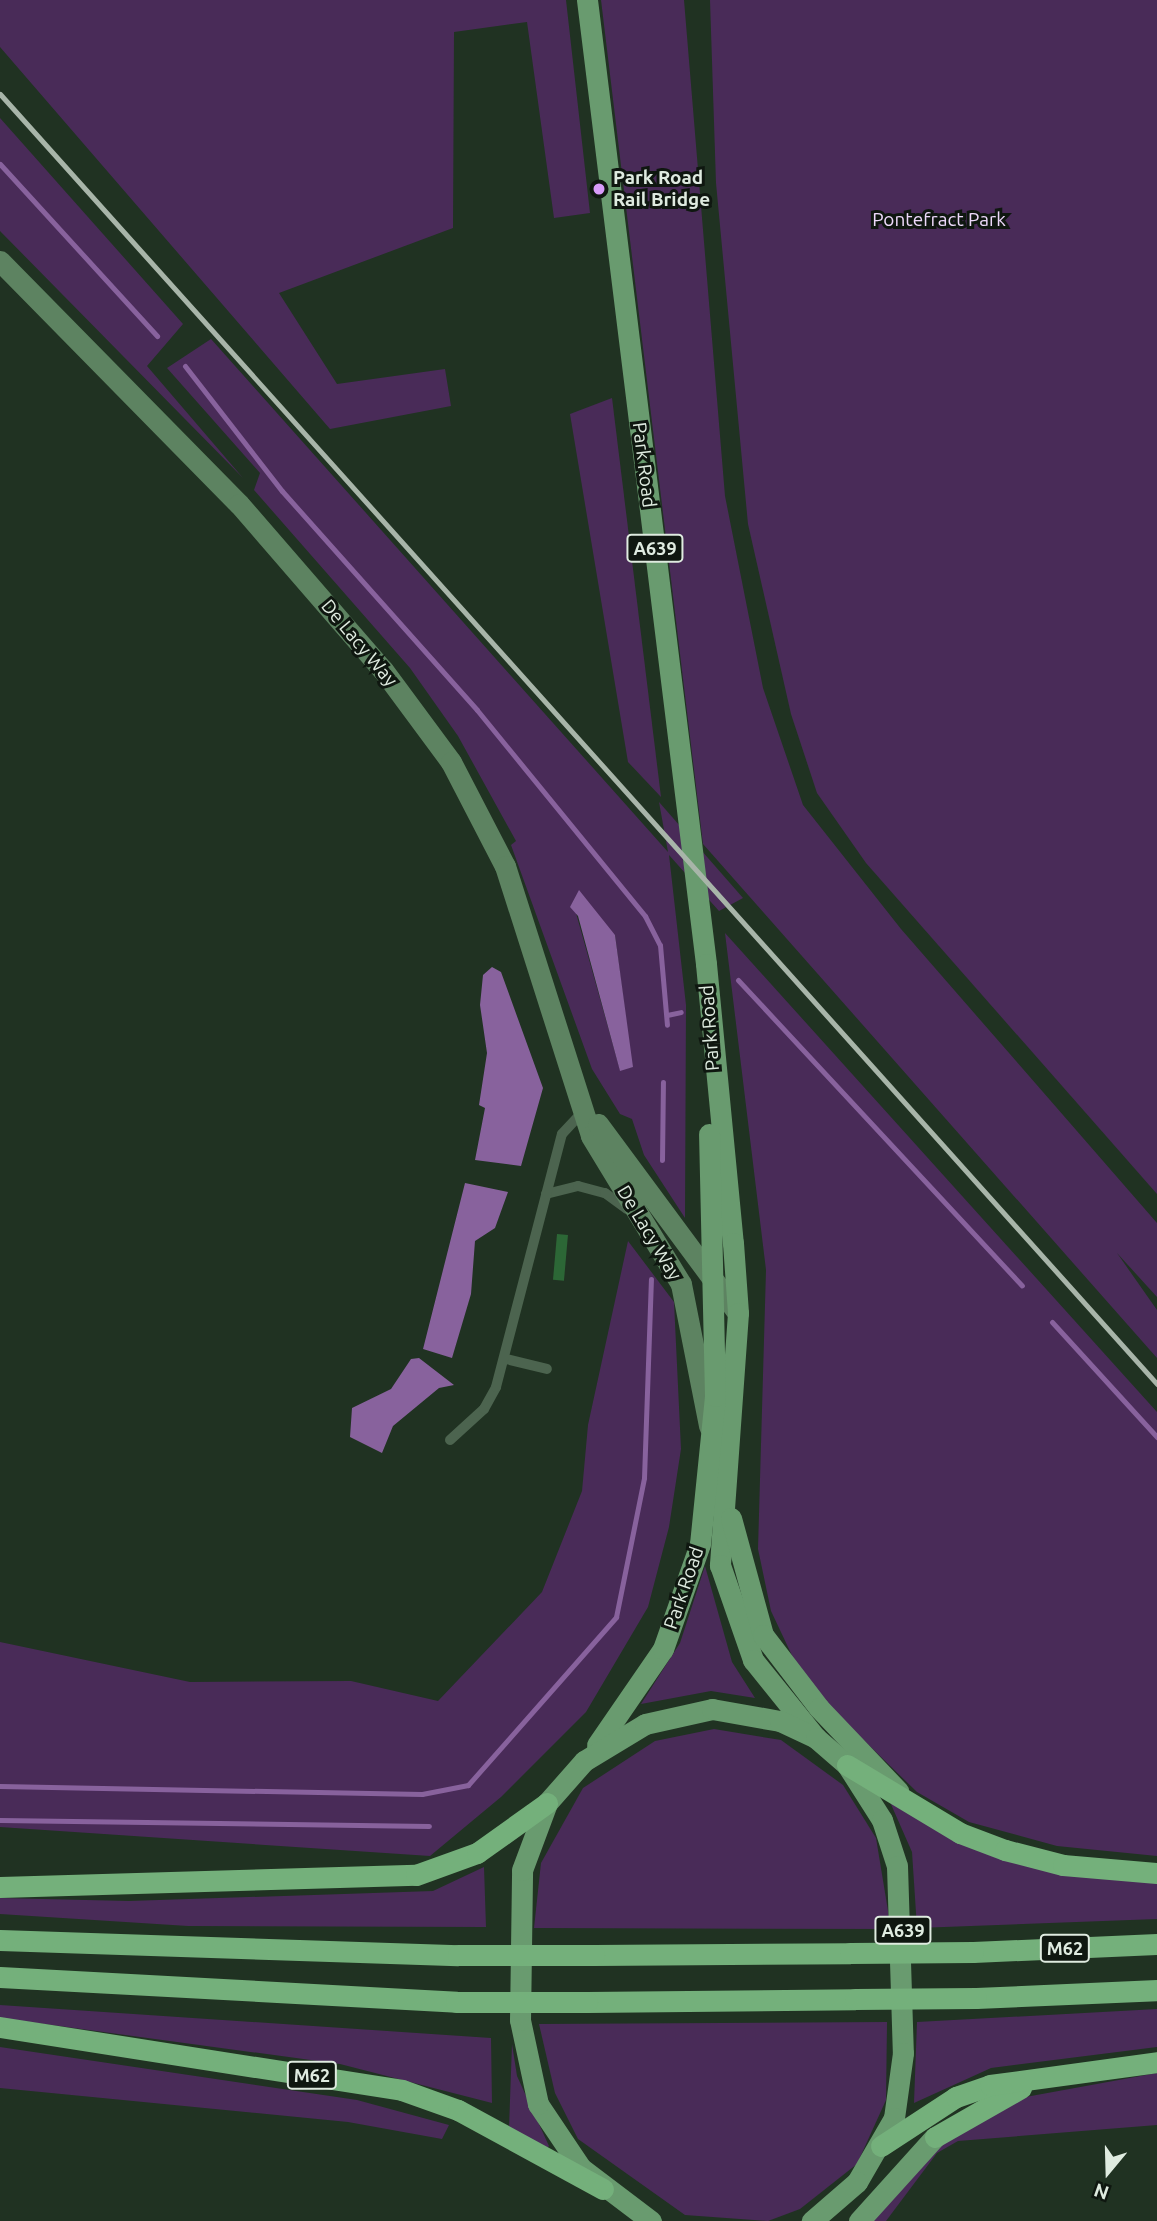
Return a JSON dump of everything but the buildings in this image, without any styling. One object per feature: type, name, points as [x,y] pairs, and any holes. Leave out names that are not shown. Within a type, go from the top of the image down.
[{"type":"highway","points":[[847,1765],[916,1810],[1005,1850],[1063,1865],[1157,1873]]},
{"type":"highway","points":[[0,1887],[416,1875],[477,1853],[547,1803]]},
{"type":"highway","name":"M62","points":[[0,1940],[458,1955],[973,1952],[1157,1944]]},
{"type":"highway","points":[[0,1977],[456,2002],[976,1998],[1157,1990]]},
{"type":"highway","name":"M62","points":[[0,2027],[402,2090],[458,2110],[603,2189]]},
{"type":"highway","points":[[881,2146],[956,2096],[1046,2078],[1157,2062]]},
{"type":"highway","points":[[934,2137],[979,2108],[1046,2078]]},
{"type":"main road","name":"Park Road","points":[[587,0],[706,964],[714,1097],[737,1313],[727,1499],[720,1565],[734,1618],[765,1680],[816,1738]]},
{"type":"main road","name":"Park Road","points":[[584,1761],[663,1648],[700,1544],[711,1483],[709,1120],[714,1097]]},
{"type":"main road","points":[[727,1499],[763,1634],[819,1708],[916,1810]]},
{"type":"main road","name":"A639","points":[[643,2218],[603,2189],[549,2126],[523,2051],[517,1908],[527,1848],[547,1803],[584,1761],[636,1728],[677,1712],[748,1712],[816,1738],[847,1765],[882,1820],[903,1909],[901,2090],[881,2146],[857,2182],[840,2221]]},
{"type":"main road","points":[[859,2221],[934,2137]]},
{"type":"main road","name":"A639","points":[[812,2221],[857,2182]]},
{"type":"street","name":"De Lacy Way","points":[[0,261],[239,504],[383,670],[451,762],[506,866],[586,1109],[592,1136],[640,1220],[681,1284],[712,1446]]},
{"type":"street","name":"De Lacy Way","points":[[586,1109],[712,1285],[737,1313]]},
{"type":"lane","points":[[450,1440],[484,1409],[506,1359],[565,1125],[586,1109]]},
{"type":"lane","points":[[546,1194],[578,1186],[605,1192],[640,1220]]},
{"type":"lane","points":[[506,1359],[547,1368]]},
{"type":"green space","points":[[0,0],[566,0],[590,213],[554,218],[527,22],[454,32],[453,228],[279,293],[337,384],[445,369],[451,406],[330,429],[0,47]]},
{"type":"green space","points":[[601,0],[684,0],[725,496],[763,688],[803,805],[901,929],[1157,1223],[1157,1297],[1117,1253],[1157,1310],[1157,1358],[703,844]]},
{"type":"green space","name":"Pontefract Park","points":[[710,0],[1157,0],[1157,1194],[866,863],[817,793],[791,714],[748,524],[716,183]]},
{"type":"green space","points":[[0,118],[183,324],[147,366],[243,478],[0,231]]},
{"type":"green space","points":[[211,339],[668,852],[659,802],[743,898],[719,911],[669,855],[686,1005],[685,1218],[644,1155],[632,1119],[620,1114],[592,1069],[511,845],[516,841],[458,736],[410,668],[254,490],[260,473],[167,368]],"holes":[[[576,913],[615,935],[632,1067],[620,1070]]]},
{"type":"green space","points":[[612,398],[661,797],[628,762],[570,414]]},
{"type":"green space","points":[[725,933],[1157,1412],[1157,1856],[1057,1846],[969,1822],[917,1792],[805,1683],[771,1611],[758,1549],[766,1270]]},
{"type":"green space","points":[[628,1241],[674,1302],[681,1449],[669,1527],[648,1607],[586,1712],[501,1797],[430,1856],[0,1827],[0,1642],[190,1682],[351,1681],[438,1701],[542,1592],[582,1491],[588,1425]]},
{"type":"green space","points":[[705,1566],[732,1662],[755,1698],[711,1691],[641,1704],[680,1643]]},
{"type":"green space","points":[[714,1729],[781,1740],[843,1785],[876,1838],[891,1929],[534,1928],[541,1863],[583,1788],[655,1741]]},
{"type":"green space","points":[[890,1802],[939,1831],[1157,1881],[1157,1919],[917,1928],[912,1852]]},
{"type":"green space","points":[[484,1867],[486,1927],[188,1926],[0,1914],[0,1898],[129,1901],[433,1891]]},
{"type":"green space","points":[[0,2005],[491,2038],[492,2103],[340,2064],[0,2018]]},
{"type":"green space","points":[[1157,2009],[1157,2047],[991,2068],[914,2103],[917,2022]]},
{"type":"green space","points":[[887,2022],[886,2100],[857,2164],[800,2209],[768,2221],[685,2215],[578,2139],[555,2093],[539,2024]]},
{"type":"green space","points":[[512,2044],[517,2076],[549,2146],[544,2151],[509,2128]]},
{"type":"green space","points":[[0,2047],[357,2100],[449,2125],[442,2139],[348,2122],[0,2088]]},
{"type":"green space","points":[[1157,2073],[1157,2125],[958,2141],[937,2153],[886,2221],[867,2221],[912,2164],[1014,2099]]},
{"type":"shaded area","points":[[579,890],[615,935],[633,1067],[620,1071],[578,916],[570,907]]},
{"type":"shaded area","points":[[492,967],[501,972],[543,1088],[521,1166],[475,1160],[485,1108],[479,1105],[487,1053],[480,1005],[483,975]]},
{"type":"shaded area","points":[[465,1183],[508,1192],[495,1228],[475,1241],[471,1294],[452,1358],[423,1349]]},
{"type":"shaded area","points":[[419,1358],[454,1385],[439,1388],[393,1426],[382,1453],[350,1437],[352,1408],[391,1389],[411,1359]]},
{"type":"waterway","points":[[0,164],[157,336]]},
{"type":"waterway","points":[[185,366],[282,491],[477,710],[645,916],[660,945],[667,1025]]},
{"type":"waterway","points":[[738,980],[1022,1286]]},
{"type":"waterway","points":[[667,1015],[681,1012]]},
{"type":"waterway","points":[[662,1160],[663,1082]]},
{"type":"waterway","points":[[0,1786],[422,1794],[468,1785],[616,1617],[644,1478],[651,1279]]},
{"type":"waterway","points":[[1052,1322],[1157,1437]]},
{"type":"waterway","points":[[0,1820],[429,1826]]},
{"type":"railway","points":[[0,94],[1157,1384]]},
{"type":"place","name":"Park Road Rail Bridge","points":[[599,189]]}]
